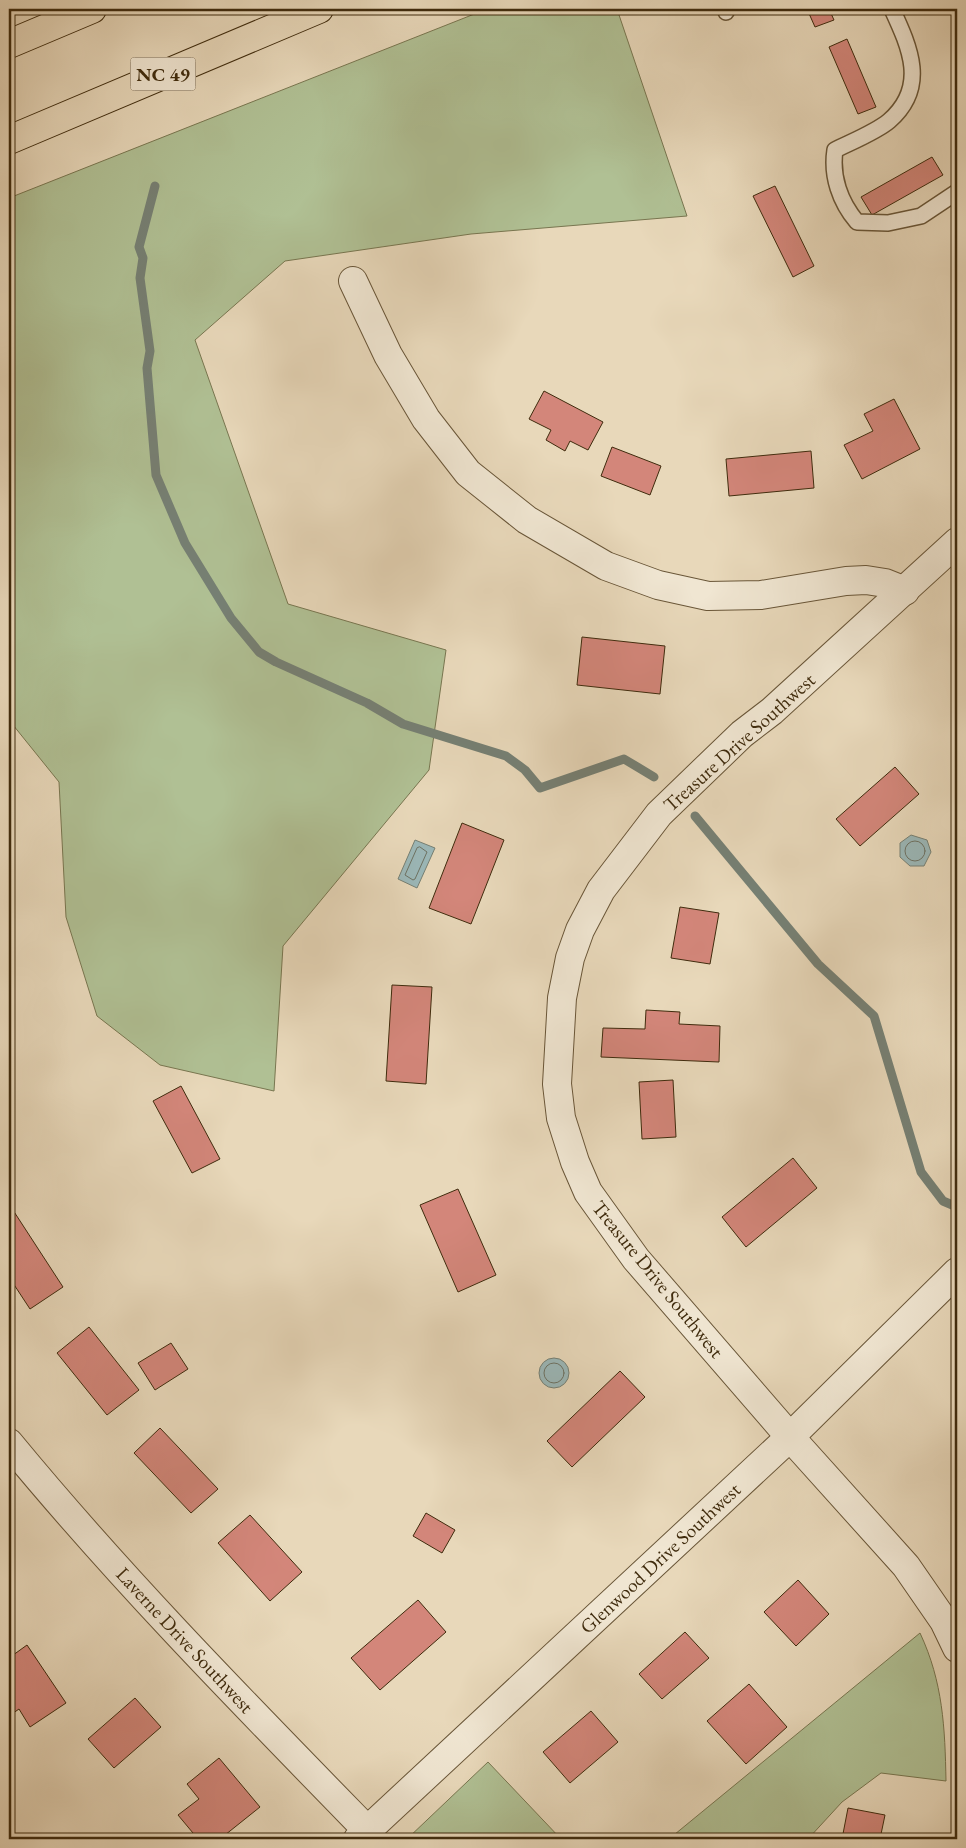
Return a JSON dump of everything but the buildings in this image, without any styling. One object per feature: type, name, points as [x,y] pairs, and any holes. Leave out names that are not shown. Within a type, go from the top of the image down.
[{"type":"highway","points":[[9,44],[92,9]]},
{"type":"highway","name":"NC 49","points":[[9,140],[318,9]]},
{"type":"street","points":[[353,281],[388,355],[426,419],[468,473],[527,520],[606,566],[658,586],[708,596],[761,595],[846,581],[866,580],[885,583],[905,591]]},
{"type":"street","name":"Treasure Drive Southwest","points":[[957,542],[772,710],[742,734],[659,814],[602,890],[580,930],[570,958],[562,998],[557,1084],[561,1118],[574,1162],[588,1192],[636,1259],[790,1437],[906,1566],[944,1621],[957,1648]]},
{"type":"street","name":"Glenwood Drive Southwest","points":[[363,1835],[790,1437],[957,1272]]},
{"type":"street","name":"Laverne Drive Southwest","points":[[9,1443],[44,1486],[363,1835]]},
{"type":"lane","points":[[892,9],[908,44],[914,73],[907,100],[889,122],[835,150],[833,164],[841,197],[857,222],[888,223],[921,216],[957,192]]},
{"type":"green space","points":[[487,9],[617,9],[687,216],[471,234],[285,261],[195,340],[288,604],[446,650],[429,770],[283,946],[274,1091],[160,1065],[97,1016],[66,917],[59,782],[9,720],[9,198]]},
{"type":"green space","points":[[920,1633],[934,1669],[938,1687],[945,1742],[946,1781],[881,1773],[842,1802],[808,1839],[669,1839]]},
{"type":"green space","points":[[488,1762],[561,1839],[407,1839]]},
{"type":"water","points":[[911,835],[927,840],[931,852],[924,866],[910,866],[900,857],[900,843]]},
{"type":"water","points":[[415,840],[435,848],[417,888],[398,879]]},
{"type":"water","points":[[554,1358],[565,1362],[569,1373],[565,1384],[554,1388],[543,1384],[539,1373],[543,1362]]},
{"type":"waterway","points":[[155,186],[139,247],[143,258],[140,278],[150,351],[147,368],[156,475],[185,543],[231,618],[259,652],[276,662],[367,703],[403,724],[506,756],[525,770],[540,788],[624,759],[654,777]]},
{"type":"waterway","points":[[695,816],[818,964],[874,1016],[921,1172],[943,1201],[957,1207]]}]
